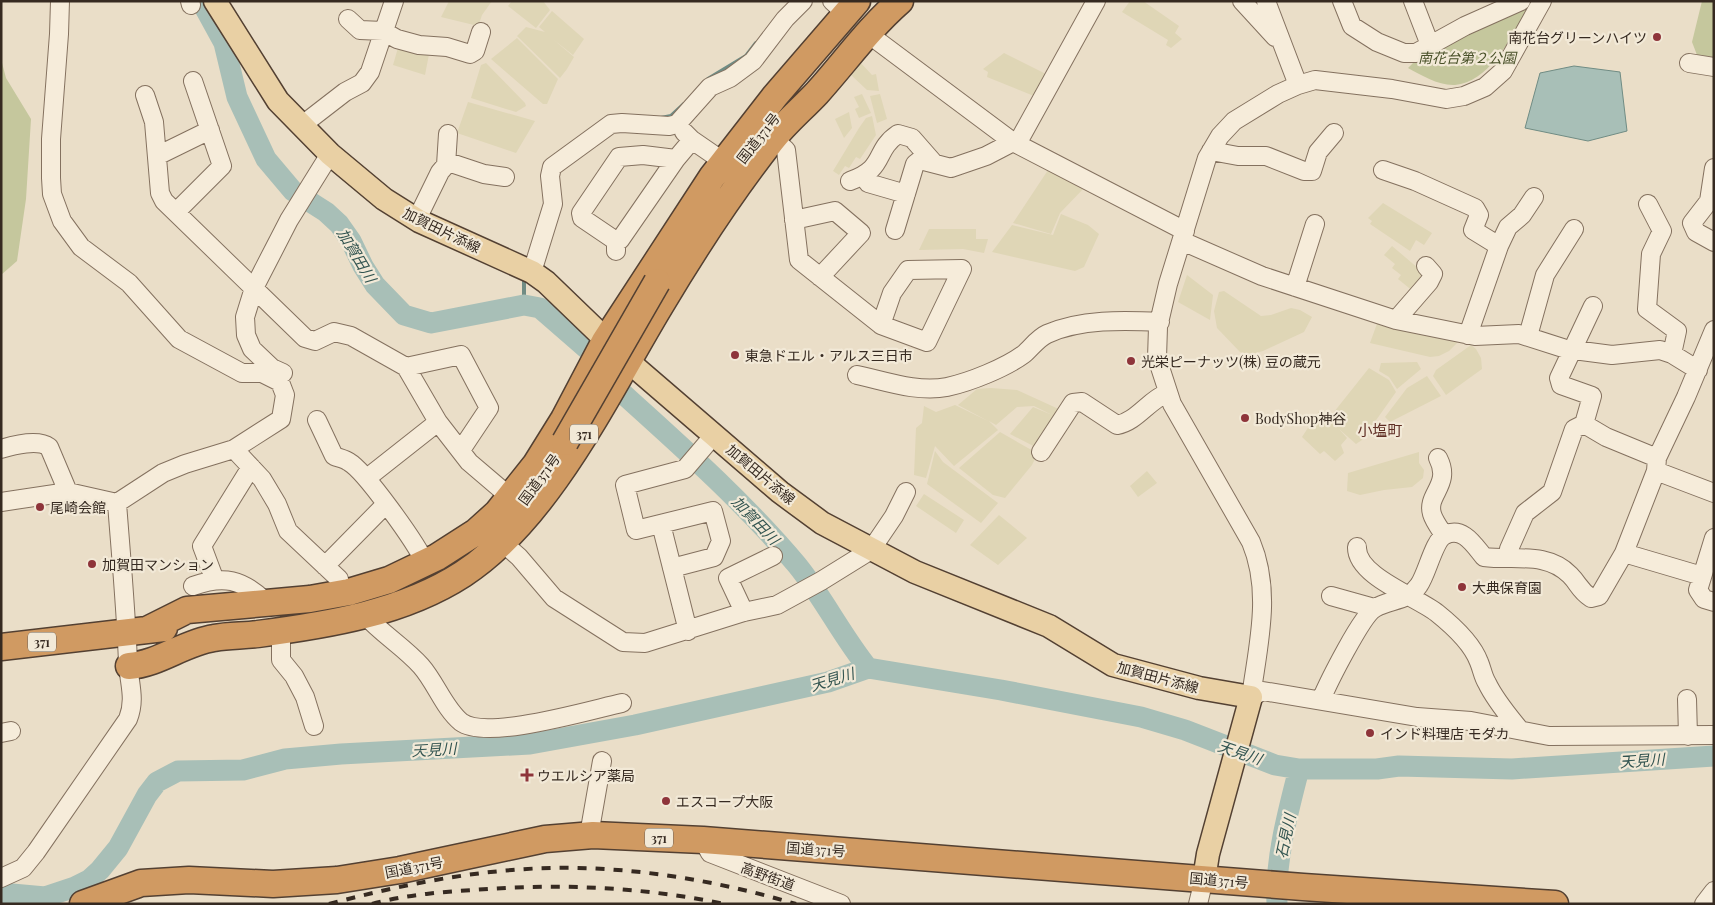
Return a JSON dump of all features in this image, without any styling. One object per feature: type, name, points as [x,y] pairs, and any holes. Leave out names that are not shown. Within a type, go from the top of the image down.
[{"type":"highway","name":"371","points":[[128,666],[147,665],[189,644],[216,637],[282,630],[365,615],[423,594],[463,574],[503,543],[560,473],[718,214],[773,138],[818,92],[890,3]]},
{"type":"highway","name":"国道371号","points":[[1,647],[281,616],[360,602],[396,591],[430,577],[479,546],[512,514],[530,493],[566,442],[657,282],[712,199],[782,107],[890,3]]},
{"type":"highway","name":"371","points":[[137,631],[187,610],[310,599],[389,580],[425,563],[476,532],[497,513],[536,464],[564,419],[605,340],[672,236],[724,162],[845,5]]},
{"type":"highway","points":[[782,107],[862,38]]},
{"type":"highway","name":"国道371号","points":[[83,904],[141,883],[189,880],[273,884],[337,880],[400,870],[545,839],[589,835],[703,840],[1201,891],[1242,882],[1554,904]]},
{"type":"main road","name":"加賀田片添線","points":[[215,1],[278,101],[330,154],[384,200],[416,219],[532,272],[546,282],[711,439],[822,523],[915,572],[1049,626],[1113,665],[1199,688],[1251,697]]},
{"type":"main road","points":[[1201,891],[1208,854],[1242,736],[1251,697]]},
{"type":"street","points":[[60,1],[51,168],[52,194],[62,221],[81,247],[129,283],[179,339],[242,373],[272,376],[280,382],[283,392]]},
{"type":"street","points":[[301,126],[345,92],[362,83],[370,72],[394,1]]},
{"type":"street","points":[[532,272],[553,204],[550,176],[552,167],[611,124],[669,126],[677,124],[710,88],[730,78],[753,61],[785,20],[803,1]]},
{"type":"street","points":[[895,230],[915,164],[920,160],[951,168],[986,156],[1015,143],[1096,1]]},
{"type":"street","points":[[1242,1],[1281,42]]},
{"type":"street","points":[[1266,1],[1298,85]]},
{"type":"street","points":[[1342,1],[1352,26],[1377,42],[1404,53],[1416,53],[1498,6],[1521,1]]},
{"type":"street","points":[[1413,1],[1430,45]]},
{"type":"street","points":[[1251,697],[1263,602],[1258,558],[1251,542],[1172,404],[1157,358],[1160,322],[1207,158],[1220,136],[1234,121],[1253,108],[1298,85],[1315,80],[1392,89],[1446,99],[1464,96],[1485,88],[1503,71],[1542,1]]},
{"type":"street","points":[[348,19],[360,30],[383,32],[397,39],[419,45],[447,47],[470,54],[475,51],[481,32]]},
{"type":"street","points":[[862,38],[1015,143],[1184,236],[1226,262],[1396,320],[1468,335],[1528,336],[1572,350],[1612,355],[1660,350],[1672,354],[1680,361],[1698,370]]},
{"type":"street","points":[[1689,62],[1714,68]]},
{"type":"street","points":[[176,212],[222,166],[193,81]]},
{"type":"street","points":[[145,95],[154,122],[160,192],[164,202],[305,338],[315,341],[334,332],[351,336],[406,367],[438,422],[470,462],[510,497]]},
{"type":"street","points":[[677,124],[692,140],[724,162]]},
{"type":"street","points":[[157,156],[210,130]]},
{"type":"street","points":[[1212,150],[1231,156],[1266,156],[1304,171],[1312,171],[1318,152],[1334,133]]},
{"type":"street","points":[[446,165],[448,134]]},
{"type":"street","points":[[850,181],[863,176],[872,169],[879,161],[885,145],[898,134],[912,138],[933,162]]},
{"type":"street","points":[[773,138],[786,150],[799,260],[881,325],[927,342],[962,269],[908,270],[892,293],[881,325]]},
{"type":"street","points":[[676,159],[643,155],[619,157],[581,213],[582,218],[616,246],[676,159],[692,140]]},
{"type":"street","points":[[1,502],[68,492],[117,503],[163,473],[234,449],[281,419],[286,376],[261,360],[252,349],[246,335],[245,317],[254,288],[295,210],[330,154]]},
{"type":"street","points":[[416,219],[440,172],[446,165],[451,163],[484,174],[505,177]]},
{"type":"street","points":[[1714,168],[1709,201],[1692,223],[1696,232],[1714,242]]},
{"type":"street","points":[[1382,170],[1415,181],[1475,208],[1479,215],[1473,230],[1499,246]]},
{"type":"street","points":[[868,183],[906,194]]},
{"type":"street","points":[[1468,335],[1499,246],[1508,227],[1522,215],[1534,197]]},
{"type":"street","points":[[1648,204],[1662,231],[1651,254],[1647,309],[1677,330],[1672,354]]},
{"type":"street","points":[[794,220],[835,211],[861,233],[820,277]]},
{"type":"street","points":[[1295,287],[1315,224]]},
{"type":"street","points":[[1528,336],[1545,275],[1574,229]]},
{"type":"street","points":[[1396,320],[1430,282],[1433,274],[1426,266]]},
{"type":"street","points":[[1509,558],[1509,549],[1525,513],[1552,492],[1574,429],[1584,424],[1592,396],[1561,385],[1559,378],[1593,306]]},
{"type":"street","points":[[857,375],[929,389],[948,387],[1000,368],[1023,354],[1044,335],[1064,328],[1131,320],[1160,322]]},
{"type":"street","points":[[1331,596],[1374,608],[1397,602],[1418,586],[1437,542],[1444,535],[1456,533],[1466,535],[1484,557],[1541,558],[1570,575],[1579,590],[1591,598],[1599,596],[1624,553],[1657,464],[1714,330]]},
{"type":"street","points":[[406,367],[461,356],[489,408],[461,450]]},
{"type":"street","points":[[1041,452],[1074,403],[1082,402],[1117,425],[1125,423],[1157,397],[1167,393]]},
{"type":"street","points":[[317,420],[334,456],[350,462],[367,478],[409,536],[425,563]]},
{"type":"street","points":[[367,478],[438,422]]},
{"type":"street","points":[[1584,424],[1714,493]]},
{"type":"street","points":[[672,568],[714,557],[721,541],[713,511],[636,530],[626,485],[688,467],[711,439]]},
{"type":"street","points":[[1,449],[30,444],[45,444],[50,447],[68,492]]},
{"type":"street","points":[[234,449],[262,479],[277,504],[288,531],[339,579],[341,593]]},
{"type":"street","points":[[1438,458],[1443,480],[1432,501],[1432,514],[1444,535]]},
{"type":"street","points":[[214,578],[202,546],[251,467]]},
{"type":"street","points":[[503,543],[519,557],[554,598],[623,642],[645,643],[744,612],[777,605],[821,581],[871,550],[889,524],[906,492]]},
{"type":"street","points":[[1,878],[16,872],[29,860],[128,719],[132,708],[133,694],[128,666],[137,631],[117,503]]},
{"type":"street","points":[[325,566],[385,505]]},
{"type":"street","points":[[661,524],[688,631]]},
{"type":"street","points":[[1714,538],[1698,590],[1704,599],[1714,602]]},
{"type":"street","points":[[1357,546],[1357,553],[1371,571],[1390,586],[1424,603],[1450,624],[1475,652],[1488,686],[1520,730]]},
{"type":"street","points":[[1624,553],[1702,576]]},
{"type":"street","points":[[744,612],[728,578],[773,556]]},
{"type":"street","points":[[193,586],[214,578],[236,581],[255,592],[266,602]]},
{"type":"street","points":[[1321,700],[1330,679],[1358,630],[1374,608]]},
{"type":"street","points":[[365,615],[421,666],[451,710],[462,722],[474,728],[506,728],[622,703]]},
{"type":"street","points":[[282,630],[281,660],[294,676],[305,697],[314,726]]},
{"type":"street","points":[[1251,697],[1263,691],[1417,717],[1471,721],[1549,736],[1714,736]]},
{"type":"street","points":[[1687,699],[1688,736]]},
{"type":"street","points":[[589,835],[602,761]]},
{"type":"street","name":"高野街道","points":[[703,840],[710,853],[841,904]]},
{"type":"street","points":[[1704,904],[1714,891]]},
{"type":"shaded area","points":[[449,1],[492,1],[482,15],[479,24],[474,25],[441,17]]},
{"type":"shaded area","points":[[512,1],[543,1],[550,10],[536,28],[508,6]]},
{"type":"shaded area","points":[[1130,1],[1143,1],[1179,26],[1175,33],[1182,39],[1171,48],[1166,45],[1168,40],[1122,12]]},
{"type":"shaded area","points":[[552,11],[584,39],[573,55],[554,40],[574,57],[560,78],[517,36],[526,27],[545,32],[539,27]]},
{"type":"shaded area","points":[[517,38],[558,79],[547,104],[543,104],[491,59]]},
{"type":"shaded area","points":[[400,41],[430,49],[425,75],[393,65]]},
{"type":"shaded area","points":[[1004,53],[1046,74],[1034,96],[987,77],[988,72],[983,69]]},
{"type":"shaded area","points":[[860,62],[872,75],[876,74],[879,91],[867,90],[851,75]]},
{"type":"shaded area","points":[[486,63],[526,106],[516,112],[471,98],[481,65]]},
{"type":"shaded area","points":[[862,94],[871,113],[859,118],[855,109],[859,107],[854,97]]},
{"type":"shaded area","points":[[880,94],[887,119],[877,123],[870,96]]},
{"type":"shaded area","points":[[468,102],[535,121],[516,153],[457,133]]},
{"type":"shaded area","points":[[849,112],[852,128],[844,138],[835,119]]},
{"type":"shaded area","points":[[872,116],[876,135],[860,159],[856,157],[849,168],[845,166],[839,175],[833,171],[866,118]]},
{"type":"shaded area","points":[[1050,167],[1086,186],[1060,213],[1051,234],[1013,223]]},
{"type":"shaded area","points":[[1383,203],[1432,233],[1424,245],[1416,240],[1410,251],[1370,224],[1372,221],[1368,218]]},
{"type":"shaded area","points":[[1061,214],[1088,225],[1099,234],[1084,267],[1075,271],[992,252],[1012,225],[1053,235]]},
{"type":"shaded area","points":[[929,229],[976,229],[976,239],[988,239],[984,253],[963,249],[919,250]]},
{"type":"shaded area","points":[[1392,246],[1425,274],[1414,292],[1398,279],[1401,275],[1392,268],[1395,264],[1384,255]]},
{"type":"shaded area","points":[[1187,275],[1213,295],[1210,320],[1178,302]]},
{"type":"shaded area","points":[[1224,291],[1261,316],[1271,315],[1291,308],[1300,310],[1312,317],[1304,332],[1263,351],[1248,355],[1240,352],[1217,328],[1214,311],[1219,292]]},
{"type":"shaded area","points":[[1378,321],[1458,342],[1449,351],[1439,356],[1430,357],[1370,343]]},
{"type":"shaded area","points":[[1471,345],[1476,349],[1481,358],[1482,369],[1446,395],[1433,376],[1436,370]]},
{"type":"shaded area","points":[[1417,362],[1421,369],[1397,389],[1389,377],[1379,371],[1381,363]]},
{"type":"shaded area","points":[[1369,368],[1389,380],[1396,392],[1362,440],[1356,444],[1339,429],[1347,438],[1341,445],[1344,453],[1335,461],[1324,451],[1320,454],[1302,437],[1319,411],[1334,422],[1330,417]]},
{"type":"shaded area","points":[[1427,376],[1441,396],[1390,422],[1385,417],[1407,388]]},
{"type":"shaded area","points":[[977,389],[1017,390],[1063,411],[1039,449],[1010,434],[1033,407],[1052,415],[1034,406],[1017,407],[996,425],[989,421],[998,430],[954,466],[935,446],[926,478],[914,475],[916,428],[922,423],[924,406],[936,412],[955,405],[988,421],[958,405]]},
{"type":"shaded area","points":[[1000,432],[1035,452],[1036,457],[1032,465],[1005,498],[993,495],[959,468]]},
{"type":"shaded area","points":[[935,451],[943,462],[998,503],[981,523],[927,484]]},
{"type":"shaded area","points":[[1419,452],[1419,463],[1424,470],[1423,478],[1412,487],[1360,495],[1347,491],[1348,473]]},
{"type":"shaded area","points":[[1147,471],[1157,483],[1138,497],[1130,486]]},
{"type":"shaded area","points":[[924,494],[964,520],[956,533],[916,506]]},
{"type":"shaded area","points":[[999,515],[1027,538],[998,565],[970,545]]},
{"type":"green space","points":[[1702,1],[1714,1],[1714,57],[1697,55],[1692,42]]},
{"type":"green space","name":"南花台第２公園","points":[[1528,3],[1531,6],[1500,54],[1480,75],[1468,82],[1455,85],[1443,84],[1430,80],[1408,68],[1418,58]]},
{"type":"green space","points":[[1,59],[6,78],[31,119],[26,199],[17,261],[1,275]]},
{"type":"water","points":[[1574,66],[1620,72],[1627,131],[1588,141],[1525,128],[1540,73]]},
{"type":"waterway","name":"加賀田川","points":[[201,1],[224,43],[237,97],[266,159],[293,191],[326,212],[339,224],[351,241],[375,285],[404,315],[431,323],[524,305],[540,308],[586,348]]},
{"type":"waterway","points":[[708,79],[746,56],[756,43]]},
{"type":"waterway","points":[[661,118],[671,116],[684,104]]},
{"type":"waterway","points":[[524,280],[524,305]]},
{"type":"waterway","name":"加賀田川","points":[[621,392],[712,476],[777,542],[806,577],[868,668]]},
{"type":"waterway","name":"天見川","points":[[1,893],[45,897],[89,880],[118,848],[147,795],[157,782],[178,771],[243,770],[285,759],[341,754],[530,744],[635,725],[828,682],[868,668],[1001,690],[1141,717],[1185,730],[1275,765],[1299,769],[1377,769],[1399,766],[1512,769],[1714,756]]},
{"type":"waterway","name":"石見川","points":[[1277,904],[1280,853],[1299,769]]},
{"type":"railway","points":[[329,904],[443,879],[489,872],[548,868],[620,870],[691,879],[762,894],[796,904]]},
{"type":"railway","points":[[372,904],[397,898],[435,893],[537,887],[632,890],[725,904]]},
{"type":"place","name":"南花台グリーンハイツ","points":[[1657,37]]},
{"type":"place","name":"東急ドエル・アルス三日市","points":[[735,355]]},
{"type":"place","name":"光栄ピーナッツ(株) 豆の蔵元","points":[[1131,361]]},
{"type":"place","name":"BodyShop神谷","points":[[1245,418]]},
{"type":"place","name":"尾崎会館","points":[[40,507]]},
{"type":"place","name":"加賀田マンション","points":[[92,564]]},
{"type":"place","name":"大典保育園","points":[[1462,587]]},
{"type":"place","name":"インド料理店 モダカ","points":[[1370,733]]},
{"type":"place","name":"ウエルシア薬局","points":[[527,775]]},
{"type":"place","name":"エスコープ大阪","points":[[666,801]]},
{"type":"district","name":"小塩町","points":[[1380,430]]}]
